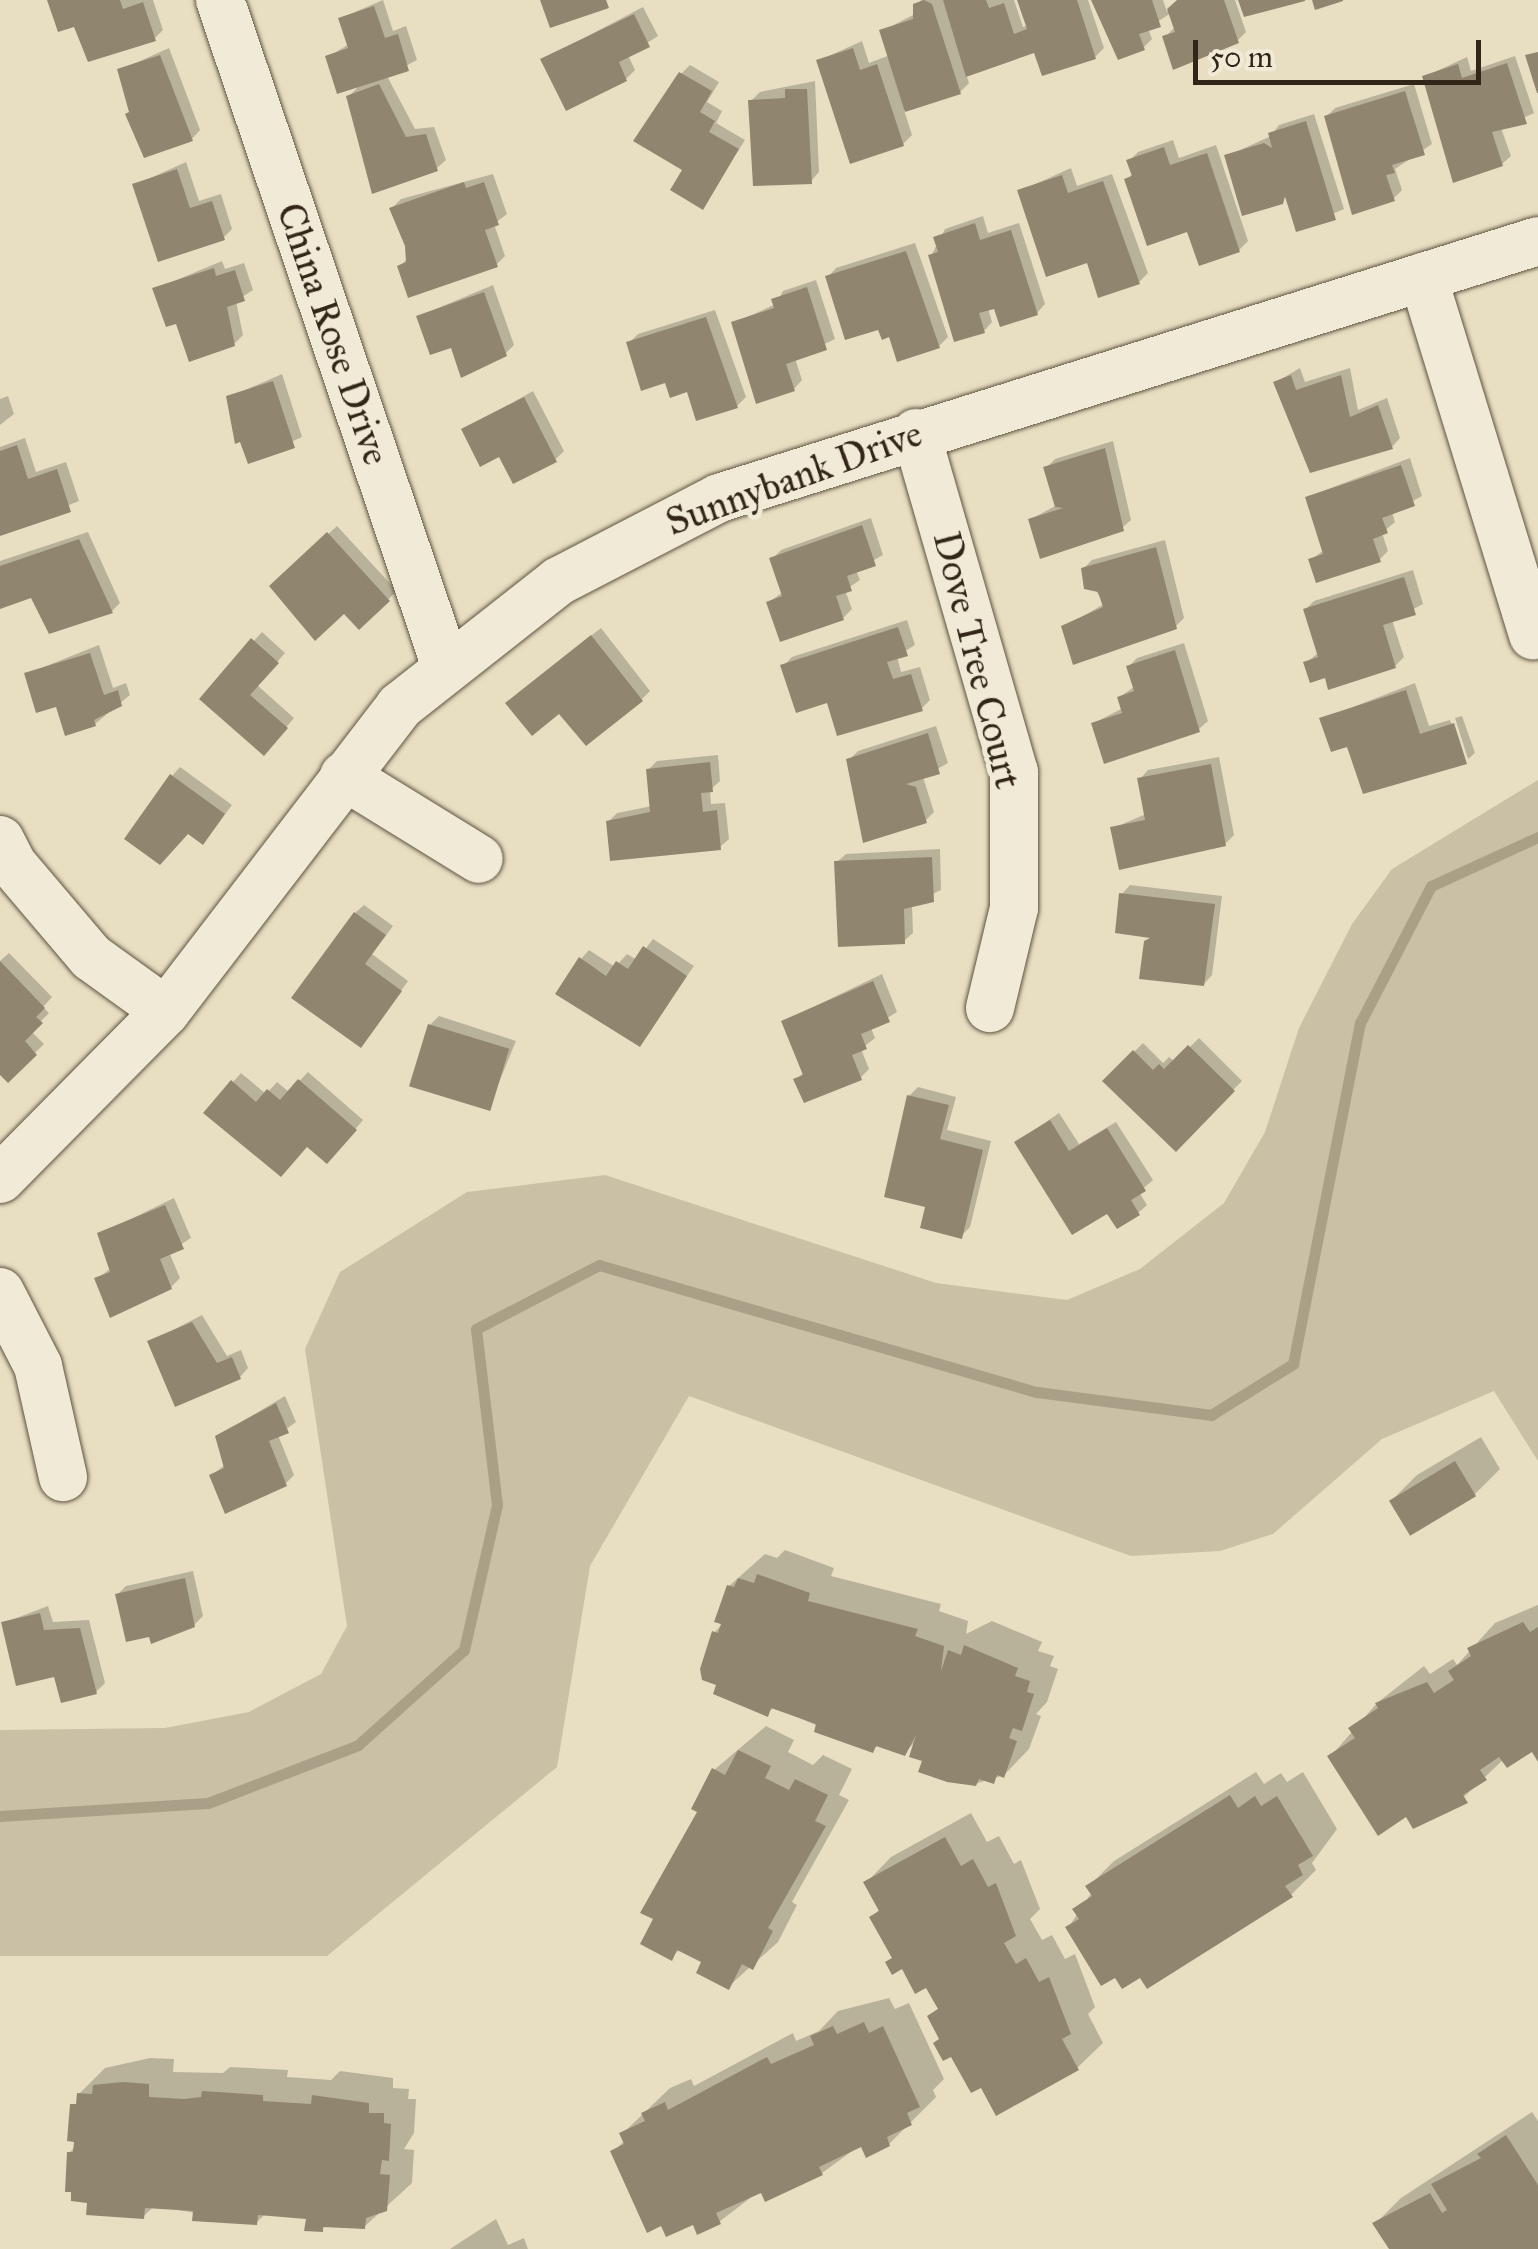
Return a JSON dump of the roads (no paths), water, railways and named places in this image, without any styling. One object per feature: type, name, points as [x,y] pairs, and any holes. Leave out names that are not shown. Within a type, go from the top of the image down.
[{"type":"street","name":"China Rose Drive","points":[[220,0],[446,668]]},
{"type":"street","name":"Sunnybank Drive","points":[[0,1178],[166,1011],[400,706],[559,581],[644,532],[719,498],[916,433],[1538,242]]},
{"type":"street","points":[[1423,277],[1533,635]]},
{"type":"street","name":"Dove Tree Court","points":[[916,433],[1014,772],[1014,908],[990,1008]]},
{"type":"street","points":[[344,776],[479,859]]},
{"type":"street","points":[[0,840],[13,865],[91,957],[166,1011]]},
{"type":"street","points":[[0,1292],[38,1366],[63,1477]]},
{"type":"waterway","points":[[0,1816],[208,1803],[358,1745],[464,1650],[497,1505],[476,1329],[599,1265],[1037,1392],[1211,1415],[1293,1364],[1360,1023],[1431,886],[1538,837]]}]
